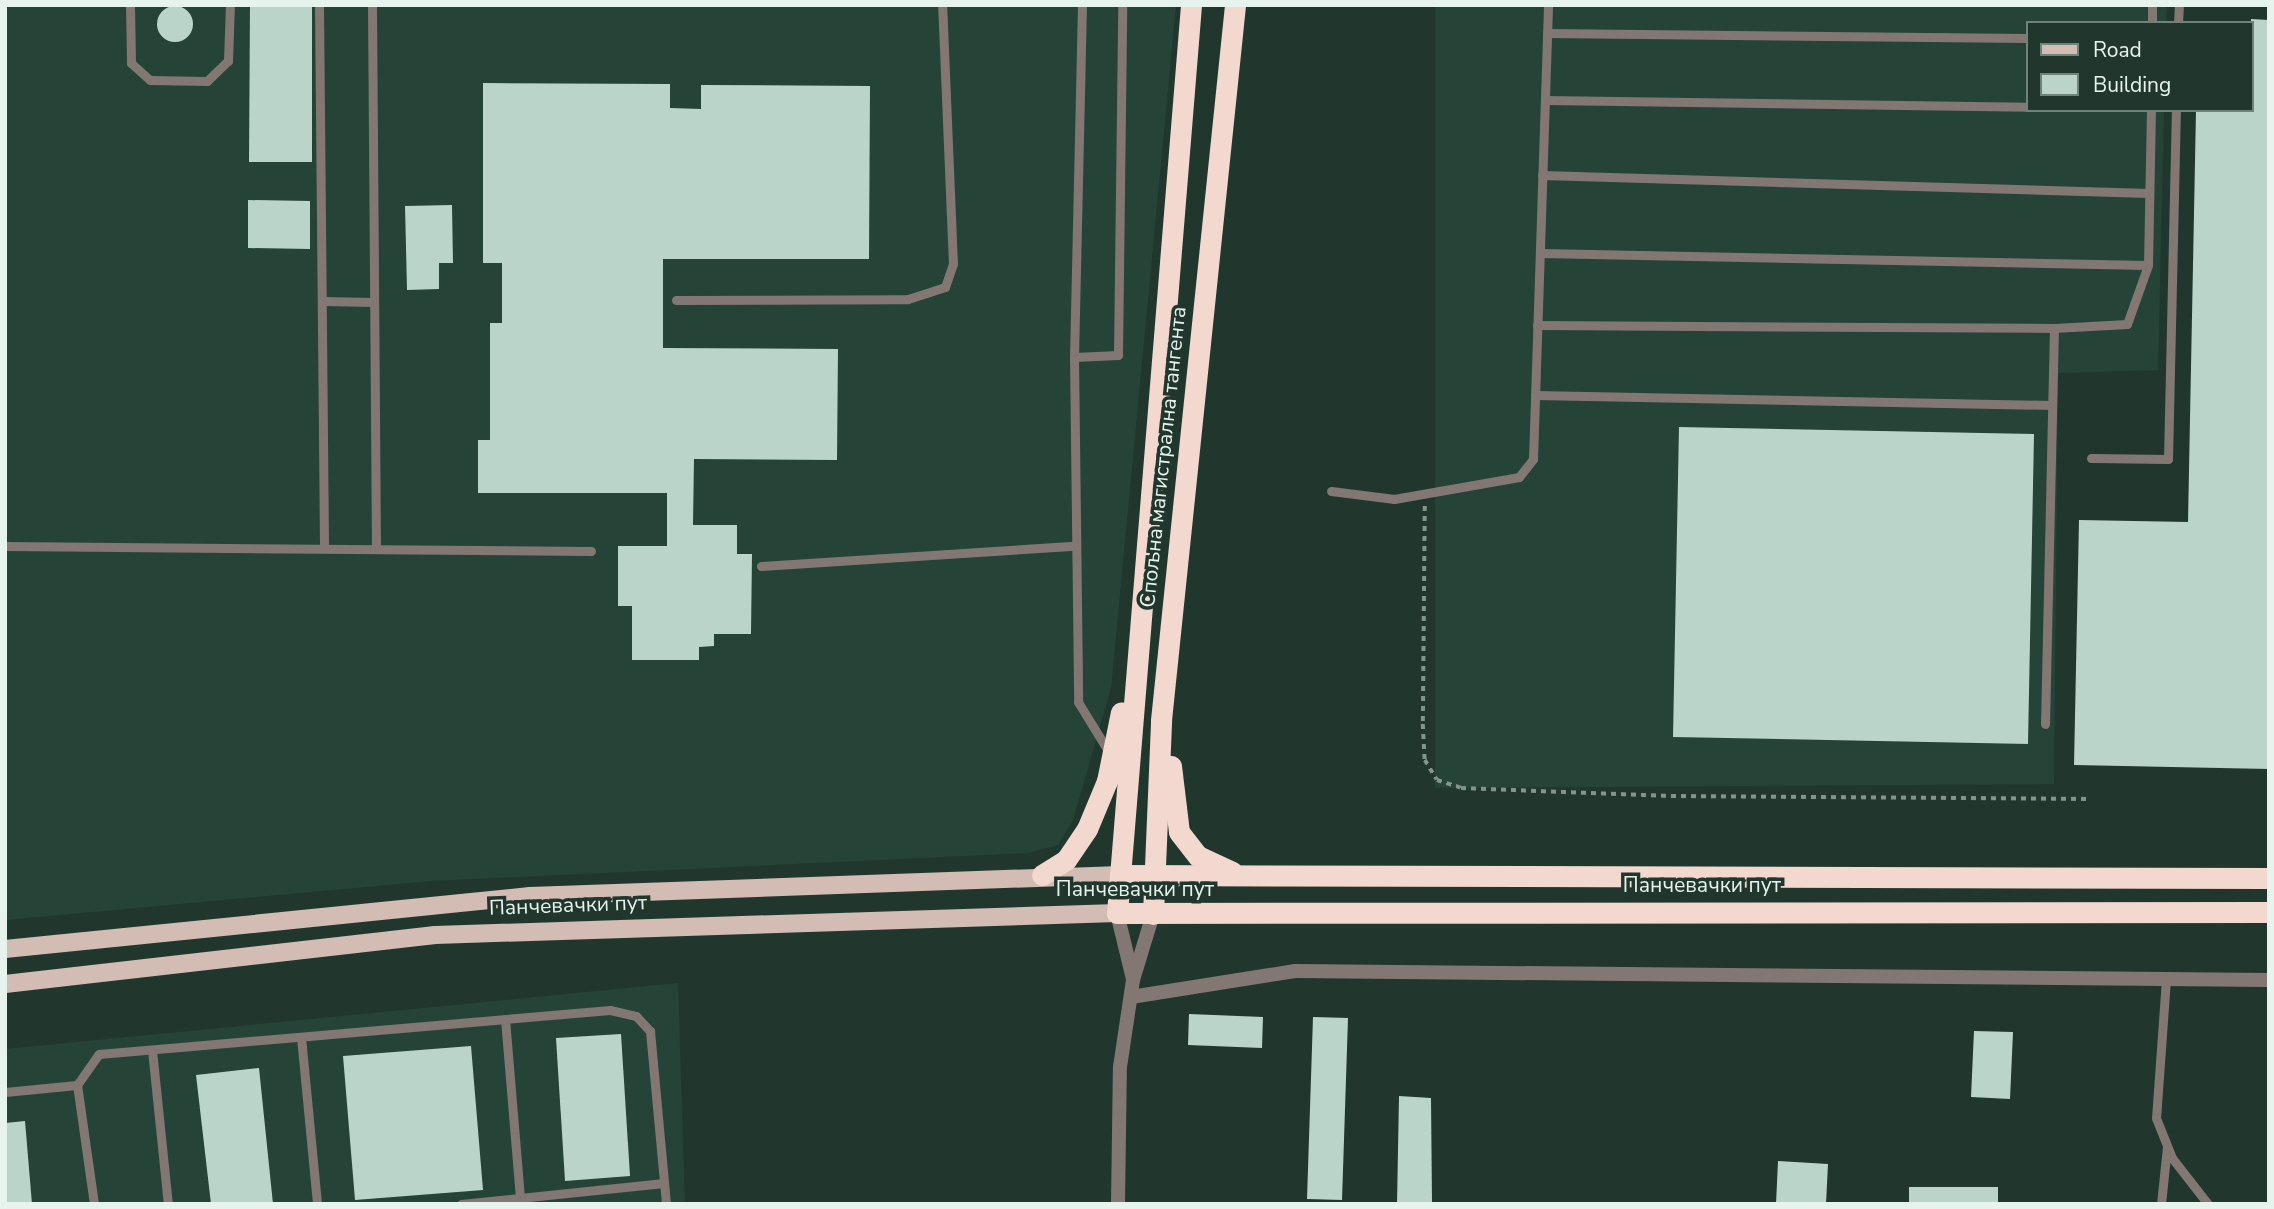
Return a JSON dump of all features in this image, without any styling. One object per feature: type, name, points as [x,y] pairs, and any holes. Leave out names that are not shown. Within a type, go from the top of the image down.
[{"type":"highway","name":"Спољна магистрална тангента","points":[[1117,913],[1191,5]]},
{"type":"highway","name":"Спољна магистрална тангента","points":[[1153,914],[1161,720],[1235,5]]},
{"type":"highway","points":[[1042,875],[1066,860],[1083,837],[1113,759],[1136,674]]},
{"type":"highway","points":[[1161,720],[1179,832],[1198,856],[1239,875]]},
{"type":"highway","name":"Панчевачки пут","points":[[1119,875],[2269,878]]},
{"type":"highway","name":"Панчевачки пут","points":[[1117,913],[2269,912]]},
{"type":"main road","name":"Панчевачки пут","points":[[5,949],[530,897],[1042,875],[1119,875]]},
{"type":"main road","name":"Панчевачки пут","points":[[5,984],[435,935],[1117,913]]},
{"type":"street","points":[[1117,913],[1133,980]]},
{"type":"street","points":[[1118,1204],[1120,1068],[1133,980],[1153,914]]},
{"type":"street","points":[[1131,997],[1295,971],[2269,980]]},
{"type":"lane","points":[[130,5],[131,63],[150,80],[207,81],[228,61],[230,5]]},
{"type":"lane","points":[[319,5],[324,547]]},
{"type":"lane","points":[[372,5],[376,547]]},
{"type":"lane","points":[[676,300],[908,299],[945,287],[953,264],[942,5]]},
{"type":"lane","points":[[1082,5],[1074,357],[1074,546],[1078,702],[1113,759]]},
{"type":"lane","points":[[1074,357],[1118,355],[1122,5]]},
{"type":"lane","points":[[1331,491],[1394,499],[1519,477],[1533,459],[1548,5]]},
{"type":"lane","points":[[1547,33],[2025,38]]},
{"type":"lane","points":[[1545,100],[2025,107]]},
{"type":"lane","points":[[1537,325],[2054,328],[2127,324],[2148,265],[2151,112]]},
{"type":"lane","points":[[2091,458],[2168,459],[2176,112]]},
{"type":"lane","points":[[1542,175],[2150,193]]},
{"type":"lane","points":[[1540,253],[2148,265]]},
{"type":"lane","points":[[322,300],[374,302]]},
{"type":"lane","points":[[2045,724],[2054,328]]},
{"type":"lane","points":[[1535,395],[2052,405]]},
{"type":"lane","points":[[5,546],[376,547],[591,551]]},
{"type":"lane","points":[[761,566],[1074,546]]},
{"type":"lane","points":[[2166,979],[2156,1118],[2167,1146],[2208,1204]]},
{"type":"lane","points":[[94,1204],[77,1085],[99,1054],[610,1010],[636,1016],[650,1031],[666,1204]]},
{"type":"lane","points":[[505,1019],[520,1198]]},
{"type":"lane","points":[[301,1037],[317,1204]]},
{"type":"lane","points":[[152,1050],[168,1204]]},
{"type":"lane","points":[[5,1092],[77,1085]]},
{"type":"lane","points":[[2161,1204],[2167,1146]]},
{"type":"lane","points":[[461,1204],[664,1183]]},
{"type":"path","points":[[1425,494],[1423,724],[1425,760],[1437,780],[1461,788],[1671,796],[2090,799]]},
{"type":"shaded area","points":[[5,5],[1176,5],[1111,688],[1073,820],[1058,845],[1028,853],[431,881],[5,920]]},
{"type":"shaded area","points":[[1435,5],[2167,5],[2166,21],[2025,21],[2025,112],[2164,112],[2158,370],[2058,373],[2054,784],[1435,788]]},
{"type":"shaded area","points":[[678,983],[685,1204],[5,1204],[5,1049]]},
{"type":"building","points":[[250,5],[312,5],[312,162],[249,162]]},
{"type":"building","points":[[175,6],[187,12],[193,24],[187,36],[175,42],[163,36],[157,24],[163,12]]},
{"type":"building","points":[[2269,20],[2269,769],[2074,765],[2079,520],[2188,522],[2196,112],[2253,112],[2251,21]]},
{"type":"building","points":[[483,83],[670,84],[670,108],[701,109],[701,85],[870,86],[869,259],[663,259],[663,348],[838,349],[837,460],[694,459],[693,525],[737,525],[737,554],[752,554],[751,634],[714,634],[714,646],[699,647],[699,660],[632,660],[632,606],[618,606],[618,546],[667,546],[667,493],[478,493],[478,440],[490,440],[490,323],[502,323],[502,263],[483,263]]},
{"type":"building","points":[[248,200],[310,201],[310,249],[248,248]]},
{"type":"building","points":[[452,205],[453,263],[439,263],[439,289],[407,290],[405,206]]},
{"type":"building","points":[[1679,427],[2034,434],[2028,744],[1673,737]]},
{"type":"building","points":[[1189,1014],[1263,1017],[1262,1048],[1188,1045]]},
{"type":"building","points":[[1313,1017],[1348,1018],[1342,1200],[1307,1199]]},
{"type":"building","points":[[1974,1031],[2013,1032],[2010,1099],[1971,1097]]},
{"type":"building","points":[[621,1034],[630,1176],[565,1181],[556,1038]]},
{"type":"building","points":[[471,1046],[483,1190],[355,1200],[343,1056]]},
{"type":"building","points":[[259,1068],[273,1204],[211,1204],[196,1075]]},
{"type":"building","points":[[1399,1096],[1431,1098],[1432,1203],[1397,1204]]},
{"type":"building","points":[[25,1121],[32,1204],[5,1204],[5,1123]]},
{"type":"building","points":[[1778,1161],[1828,1164],[1826,1204],[1776,1204]]},
{"type":"building","points":[[1909,1187],[1998,1187],[1998,1204],[1909,1204]]}]
